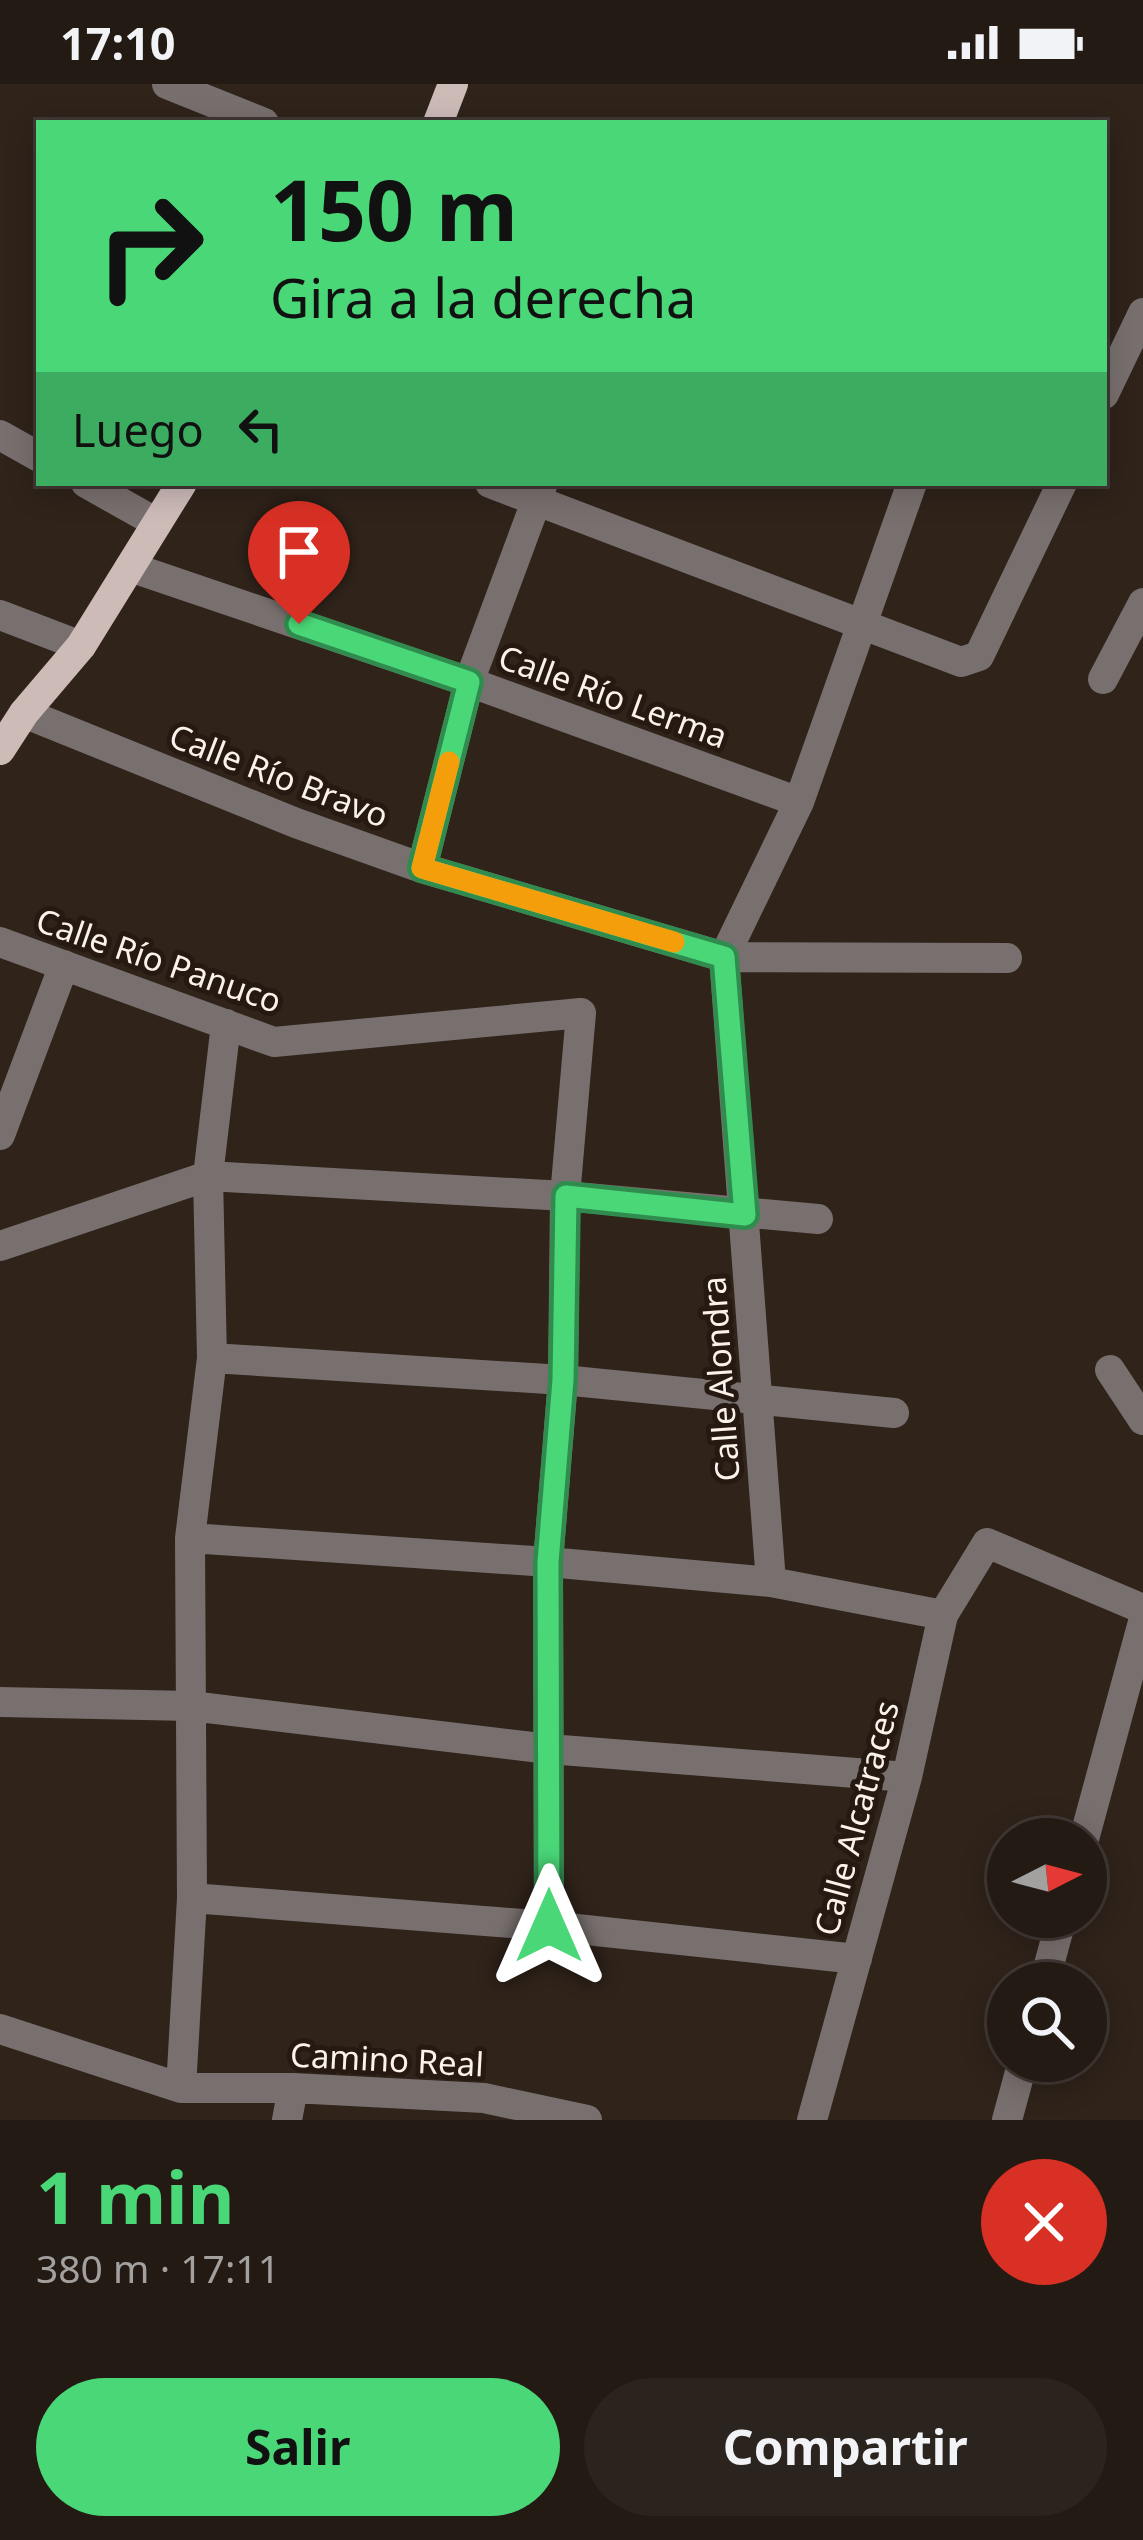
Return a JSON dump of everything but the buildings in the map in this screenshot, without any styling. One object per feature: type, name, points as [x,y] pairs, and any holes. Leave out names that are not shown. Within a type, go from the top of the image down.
[{"type":"main road","points":[[448,120],[453,84]]},
{"type":"main road","points":[[0,750],[24,713],[81,646],[180,486]]},
{"type":"street","points":[[167,84],[257,120]]},
{"type":"street","points":[[1107,380],[1116,339],[1143,313]]},
{"type":"street","points":[[0,435],[36,455]]},
{"type":"street","points":[[91,486],[158,523]]},
{"type":"street","points":[[509,486],[540,491],[860,626],[961,662],[979,656],[1061,486]]},
{"type":"street","points":[[911,486],[799,802],[724,957],[1007,958]]},
{"type":"street","points":[[422,868],[469,682],[540,491]]},
{"type":"street","name":"Calle Río Lerma","points":[[130,567],[469,682],[799,802]]},
{"type":"street","points":[[1103,679],[1143,603]]},
{"type":"street","points":[[0,615],[81,646]]},
{"type":"street","name":"Calle Río Bravo","points":[[24,713],[296,824],[422,868],[724,957]]},
{"type":"street","name":"Calle Río Panuco","points":[[0,942],[274,1042],[581,1012],[566,1196]]},
{"type":"street","name":"Calle Alondra","points":[[724,957],[771,1582]]},
{"type":"street","points":[[0,1136],[64,965]]},
{"type":"street","points":[[181,2088],[192,1898],[190,1538],[212,1358],[208,1176],[226,1024]]},
{"type":"street","points":[[0,1246],[208,1176],[566,1196],[818,1219]]},
{"type":"street","points":[[549,1926],[548,1562],[563,1380],[566,1196]]},
{"type":"street","points":[[212,1358],[563,1380],[894,1413]]},
{"type":"street","points":[[1110,1370],[1143,1420]]},
{"type":"street","points":[[190,1538],[771,1582],[944,1615]]},
{"type":"street","name":"Calle Alcatraces","points":[[812,2120],[907,1777],[944,1615],[987,1543],[1143,1609]]},
{"type":"street","points":[[1090,1818],[1143,1622]]},
{"type":"street","points":[[0,1702],[191,1706],[549,1749],[907,1777]]},
{"type":"street","points":[[192,1898],[549,1926],[857,1959]]},
{"type":"street","name":"Camino Real","points":[[0,2030],[181,2088],[292,2088],[484,2098],[587,2120]]},
{"type":"street","points":[[1006,2120],[1017,2082]]},
{"type":"street","points":[[287,2120],[292,2088]]},
{"type":"slow traffic","points":[[449,762],[422,868],[674,942]]},
{"type":"route","points":[[299,624],[469,682],[422,868],[724,957],[745,1215],[566,1196],[563,1380],[548,1562],[549,1926]]}]
